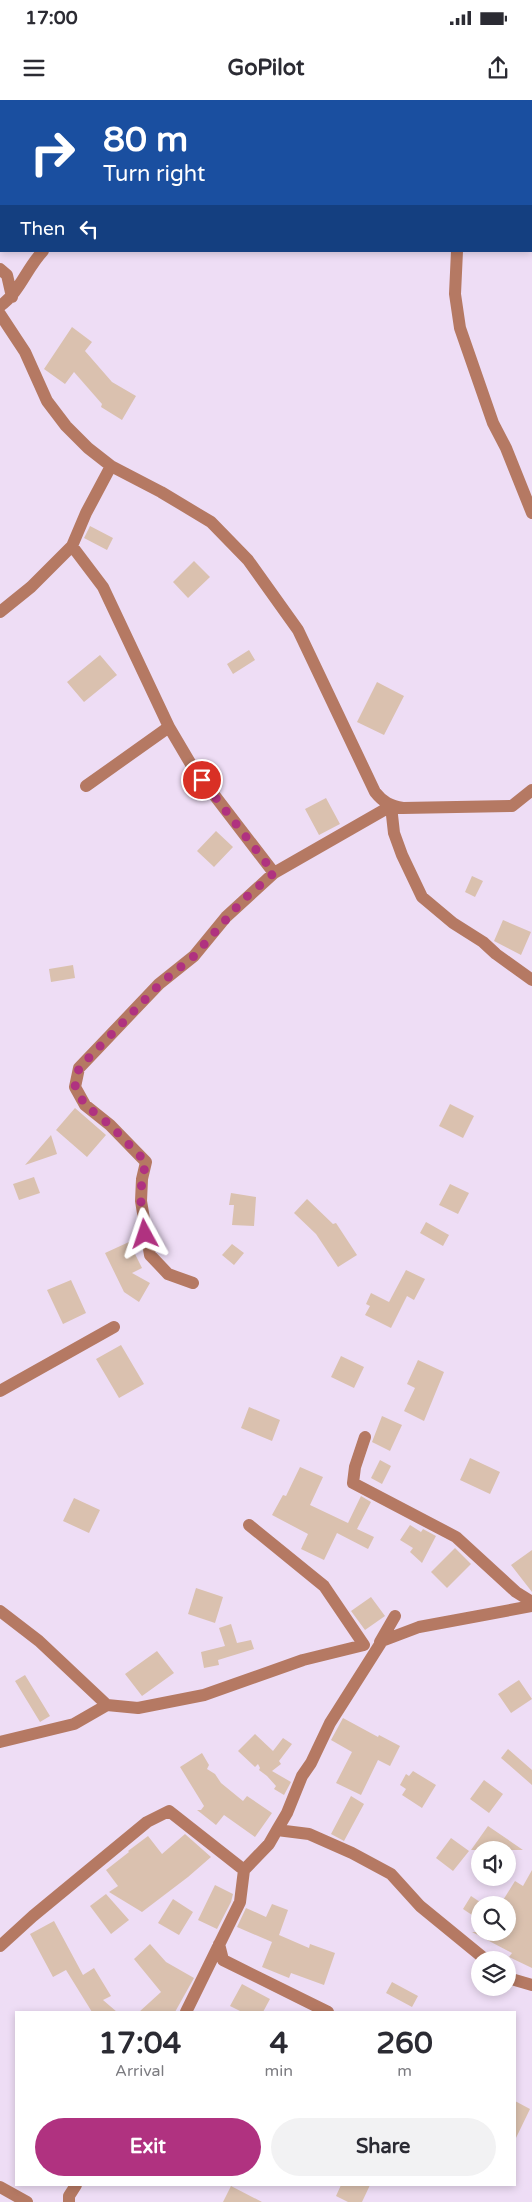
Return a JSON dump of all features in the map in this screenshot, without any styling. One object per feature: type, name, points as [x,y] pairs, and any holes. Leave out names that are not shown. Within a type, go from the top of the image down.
[{"type":"street","points":[[0,306],[12,297],[31,263],[42,252]]},
{"type":"street","points":[[457,252],[455,294],[460,328],[493,423],[506,448],[532,513]]},
{"type":"street","points":[[0,269],[7,275],[12,297]]},
{"type":"street","points":[[0,314],[25,352],[47,401],[71,431],[88,448],[111,466],[161,492],[211,522],[248,560],[298,630],[375,792],[382,800],[391,806],[404,808],[512,806],[532,790]]},
{"type":"street","points":[[0,612],[31,587],[72,546],[86,513],[111,466]]},
{"type":"street","points":[[72,546],[103,588],[169,727],[192,766],[274,873]]},
{"type":"street","points":[[86,786],[169,727]]},
{"type":"street","points":[[193,1283],[168,1274],[150,1255],[141,1202],[142,1179],[146,1162],[110,1125],[85,1105],[75,1087],[79,1068],[160,984],[194,956],[243,900],[274,873],[391,806]]},
{"type":"street","points":[[391,806],[394,833],[422,897],[453,923],[476,936],[496,954],[532,980]]},
{"type":"street","points":[[0,1391],[114,1327]]},
{"type":"street","points":[[365,1437],[355,1467],[353,1483],[456,1537],[516,1592],[532,1604]]},
{"type":"street","points":[[249,1525],[324,1586],[364,1645]]},
{"type":"street","points":[[0,1742],[74,1724],[107,1705],[138,1708],[204,1695],[303,1660],[382,1641],[419,1627],[532,1604]]},
{"type":"street","points":[[0,1611],[39,1641],[107,1705]]},
{"type":"street","points":[[186,2011],[240,1902],[244,1870],[268,1844],[277,1830],[287,1813],[302,1776],[311,1763],[330,1723],[382,1641],[395,1616]]},
{"type":"street","points":[[0,1946],[33,1916],[140,1828],[169,1811],[244,1870]]},
{"type":"street","points":[[277,1830],[309,1834],[352,1852],[391,1874],[420,1906],[475,1951]]},
{"type":"street","points":[[219,1944],[223,1960],[326,2011]]},
{"type":"street","points":[[516,1980],[532,1985]]},
{"type":"street","points":[[69,2202],[69,2196],[75,2186]]},
{"type":"street","points":[[0,2187],[27,2202]]},
{"type":"building","points":[[72,327],[92,342],[85,351],[112,382],[136,396],[122,420],[101,407],[102,404],[74,372],[65,384],[44,369]]},
{"type":"building","points":[[90,526],[113,538],[107,550],[84,538]]},
{"type":"building","points":[[194,561],[210,577],[188,598],[173,582]]},
{"type":"building","points":[[249,650],[255,660],[233,674],[227,664]]},
{"type":"building","points":[[100,655],[117,675],[84,702],[67,682]]},
{"type":"building","points":[[377,682],[404,696],[384,735],[357,722]]},
{"type":"building","points":[[326,798],[340,824],[319,835],[305,809]]},
{"type":"building","points":[[216,831],[233,847],[214,867],[197,851]]},
{"type":"building","points":[[472,876],[483,881],[475,897],[465,892]]},
{"type":"building","points":[[503,920],[531,932],[521,955],[494,941]]},
{"type":"building","points":[[73,965],[75,978],[51,982],[49,969]]},
{"type":"building","points":[[450,1104],[474,1116],[463,1138],[439,1126]]},
{"type":"building","points":[[75,1108],[106,1135],[87,1157],[56,1130]]},
{"type":"building","points":[[51,1135],[57,1154],[25,1165]]},
{"type":"building","points":[[34,1177],[40,1193],[19,1200],[13,1184]]},
{"type":"building","points":[[450,1184],[469,1193],[458,1214],[439,1205]]},
{"type":"building","points":[[231,1193],[256,1197],[254,1226],[232,1225],[234,1205],[229,1205]]},
{"type":"building","points":[[307,1199],[333,1224],[336,1223],[357,1255],[338,1267],[316,1234],[294,1213]]},
{"type":"building","points":[[426,1222],[449,1235],[443,1246],[420,1233]]},
{"type":"building","points":[[129,1242],[142,1268],[132,1273],[150,1283],[139,1302],[124,1292],[105,1253]]},
{"type":"building","points":[[232,1244],[244,1253],[234,1265],[222,1255]]},
{"type":"building","points":[[406,1270],[425,1279],[414,1300],[407,1296],[391,1328],[365,1315],[370,1306],[366,1304],[371,1293],[389,1302]]},
{"type":"building","points":[[71,1280],[86,1313],[63,1324],[47,1290]]},
{"type":"building","points":[[121,1345],[144,1384],[119,1398],[96,1359]]},
{"type":"building","points":[[341,1356],[364,1367],[354,1388],[331,1377]]},
{"type":"building","points":[[418,1360],[444,1372],[424,1421],[404,1411],[415,1388],[407,1384]]},
{"type":"building","points":[[249,1407],[280,1420],[272,1441],[241,1428]]},
{"type":"building","points":[[382,1416],[402,1425],[390,1451],[372,1442]]},
{"type":"building","points":[[470,1458],[500,1472],[490,1494],[460,1480]]},
{"type":"building","points":[[380,1460],[391,1466],[382,1484],[371,1478]]},
{"type":"building","points":[[300,1467],[323,1477],[310,1505],[348,1523],[361,1496],[371,1502],[357,1529],[374,1537],[368,1549],[337,1533],[324,1560],[301,1549],[308,1534],[272,1515],[283,1495],[286,1496]]},
{"type":"building","points":[[74,1498],[100,1510],[89,1533],[63,1521]]},
{"type":"building","points":[[410,1525],[421,1532],[423,1529],[436,1536],[422,1563],[410,1552],[413,1548],[400,1540]]},
{"type":"building","points":[[455,1548],[471,1564],[447,1588],[431,1572]]},
{"type":"building","points":[[532,1550],[532,1592],[511,1565]]},
{"type":"building","points":[[196,1588],[223,1597],[215,1623],[188,1614]]},
{"type":"building","points":[[371,1597],[385,1616],[365,1630],[351,1611]]},
{"type":"building","points":[[231,1624],[237,1643],[251,1640],[254,1649],[218,1660],[219,1665],[204,1668],[201,1652],[225,1646],[219,1628]]},
{"type":"building","points":[[157,1651],[174,1673],[142,1696],[125,1674]]},
{"type":"building","points":[[25,1675],[50,1716],[40,1722],[15,1681]]},
{"type":"building","points":[[519,1680],[532,1699],[511,1713],[498,1694]]},
{"type":"building","points":[[343,1718],[378,1737],[379,1735],[400,1746],[390,1766],[378,1760],[361,1795],[336,1783],[352,1752],[331,1740]]},
{"type":"building","points":[[255,1734],[273,1751],[283,1738],[292,1744],[279,1761],[281,1764],[272,1771],[291,1782],[284,1795],[274,1789],[276,1786],[259,1770],[258,1764],[255,1767],[238,1751]]},
{"type":"building","points":[[508,1749],[532,1770],[532,1785],[501,1758]]},
{"type":"building","points":[[202,1753],[209,1765],[207,1769],[215,1774],[221,1783],[243,1801],[247,1796],[272,1813],[255,1837],[224,1815],[216,1825],[197,1810],[201,1810],[204,1806],[180,1767]]},
{"type":"building","points":[[413,1771],[436,1785],[422,1808],[402,1795],[406,1789],[400,1785],[406,1774],[409,1776]]},
{"type":"building","points":[[484,1780],[503,1794],[489,1813],[470,1799]]},
{"type":"building","points":[[351,1796],[364,1804],[344,1841],[331,1834]]},
{"type":"building","points":[[488,1826],[510,1841],[477,1841]]},
{"type":"building","points":[[185,1834],[211,1857],[188,1877],[142,1912],[109,1892],[118,1886],[106,1870],[128,1851],[148,1836],[162,1854]]},
{"type":"building","points":[[451,1838],[469,1851],[453,1871],[436,1858]]},
{"type":"building","points":[[516,1845],[523,1850],[516,1850]]},
{"type":"building","points":[[532,1870],[532,1968],[516,1960],[516,1951],[508,1951],[489,1941],[516,1941],[516,1896],[506,1896],[512,1886],[516,1886],[516,1882],[523,1886]]},
{"type":"building","points":[[215,1885],[233,1894],[231,1902],[217,1929],[198,1920]]},
{"type":"building","points":[[106,1894],[129,1920],[111,1934],[90,1906]]},
{"type":"building","points":[[471,1896],[471,1914],[463,1909]]},
{"type":"building","points":[[173,1899],[193,1912],[179,1935],[158,1923]]},
{"type":"building","points":[[272,1904],[288,1910],[279,1935],[309,1948],[310,1944],[335,1953],[324,1985],[291,1973],[289,1978],[262,1967],[272,1942],[237,1927],[246,1908],[266,1917]]},
{"type":"building","points":[[54,1921],[83,1975],[94,1968],[111,1996],[103,2000],[116,2011],[91,2011],[66,1970],[53,1977],[30,1934]]},
{"type":"building","points":[[150,1944],[166,1962],[194,1978],[176,2011],[140,2011],[161,1992],[134,1959]]},
{"type":"building","points":[[392,1982],[418,1996],[412,2007],[386,1993]]},
{"type":"building","points":[[242,1984],[270,1999],[264,2011],[240,2011],[230,2006]]},
{"type":"building","points":[[516,2102],[530,2109],[516,2138]]},
{"type":"building","points":[[231,2186],[262,2202],[223,2202]]},
{"type":"building","points":[[341,2186],[370,2186],[362,2202],[348,2202],[336,2196]]},
{"type":"route","points":[[145,1234],[145,1218],[141,1202],[142,1179],[146,1162],[110,1125],[85,1105],[75,1087],[79,1068],[171,973],[194,956],[226,917],[274,873],[202,780]]}]
